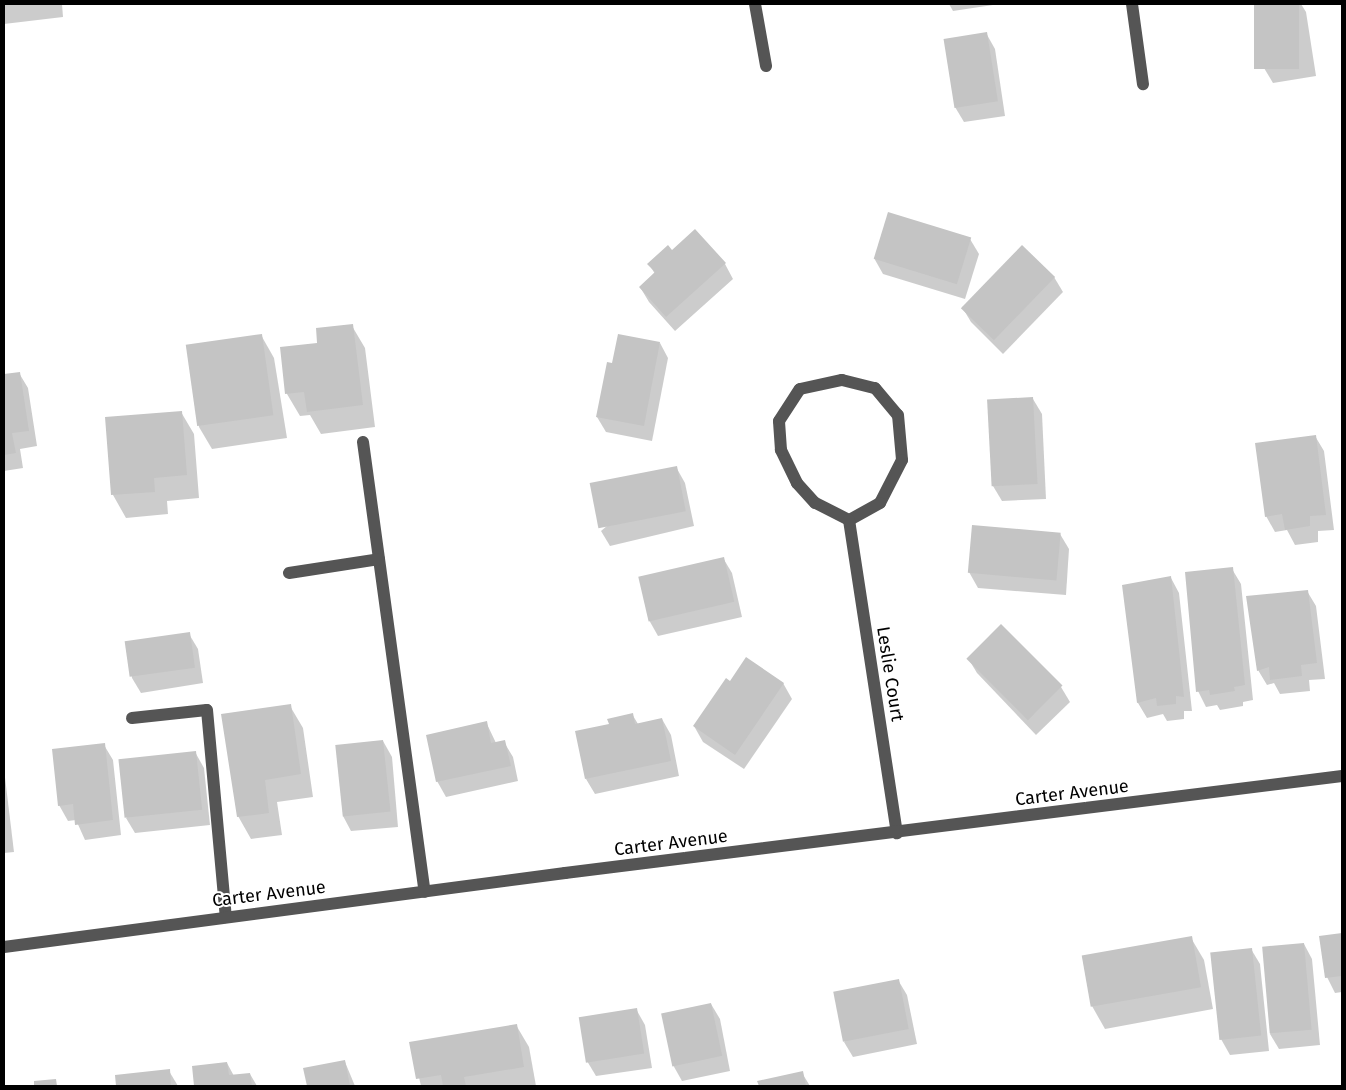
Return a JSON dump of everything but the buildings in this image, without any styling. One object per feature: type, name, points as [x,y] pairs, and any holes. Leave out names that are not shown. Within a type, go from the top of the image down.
[{"type":"street","points":[[755,4],[766,66]]},
{"type":"street","points":[[1132,4],[1142,84]]},
{"type":"street","points":[[842,380],[875,388],[898,416],[902,460],[880,503],[849,520],[815,503],[798,483],[781,450],[779,421],[800,389],[842,380]]},
{"type":"street","points":[[363,442],[425,892]]},
{"type":"street","name":"Leslie Court","points":[[849,520],[897,833]]},
{"type":"street","points":[[289,574],[379,559]]},
{"type":"street","points":[[132,718],[207,710],[226,917]]},
{"type":"street","name":"Carter Avenue","points":[[4,947],[226,917],[1342,776]]}]
